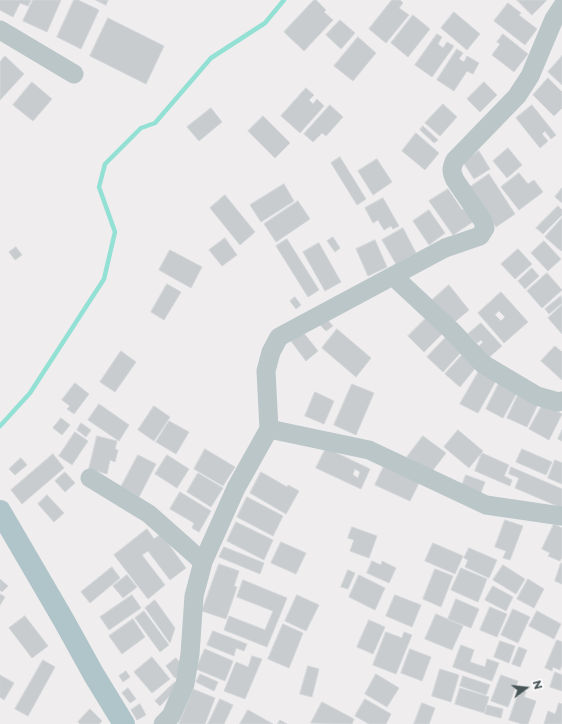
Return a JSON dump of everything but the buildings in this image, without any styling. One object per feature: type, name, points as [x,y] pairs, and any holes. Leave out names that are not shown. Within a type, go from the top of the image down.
[{"type":"main road","points":[[0,511],[64,619],[94,675],[124,724]]},
{"type":"street","points":[[163,724],[171,716],[185,684],[190,654],[194,596],[203,562],[236,488],[269,429],[266,371],[271,352],[279,338],[445,248],[480,236],[485,228],[483,220],[455,180],[452,173],[452,166],[455,160],[516,96],[530,76],[554,19],[562,7]]},
{"type":"street","points":[[0,30],[74,74]]},
{"type":"street","points":[[393,276],[452,331],[483,364],[537,396],[558,402],[562,401]]},
{"type":"street","points":[[269,429],[369,450],[486,505],[562,516]]},
{"type":"street","points":[[90,478],[149,514],[203,562]]},
{"type":"waterway","points":[[0,426],[30,393],[104,279],[115,232],[99,187],[105,164],[141,128],[155,123],[211,58],[265,23],[284,0]]}]
